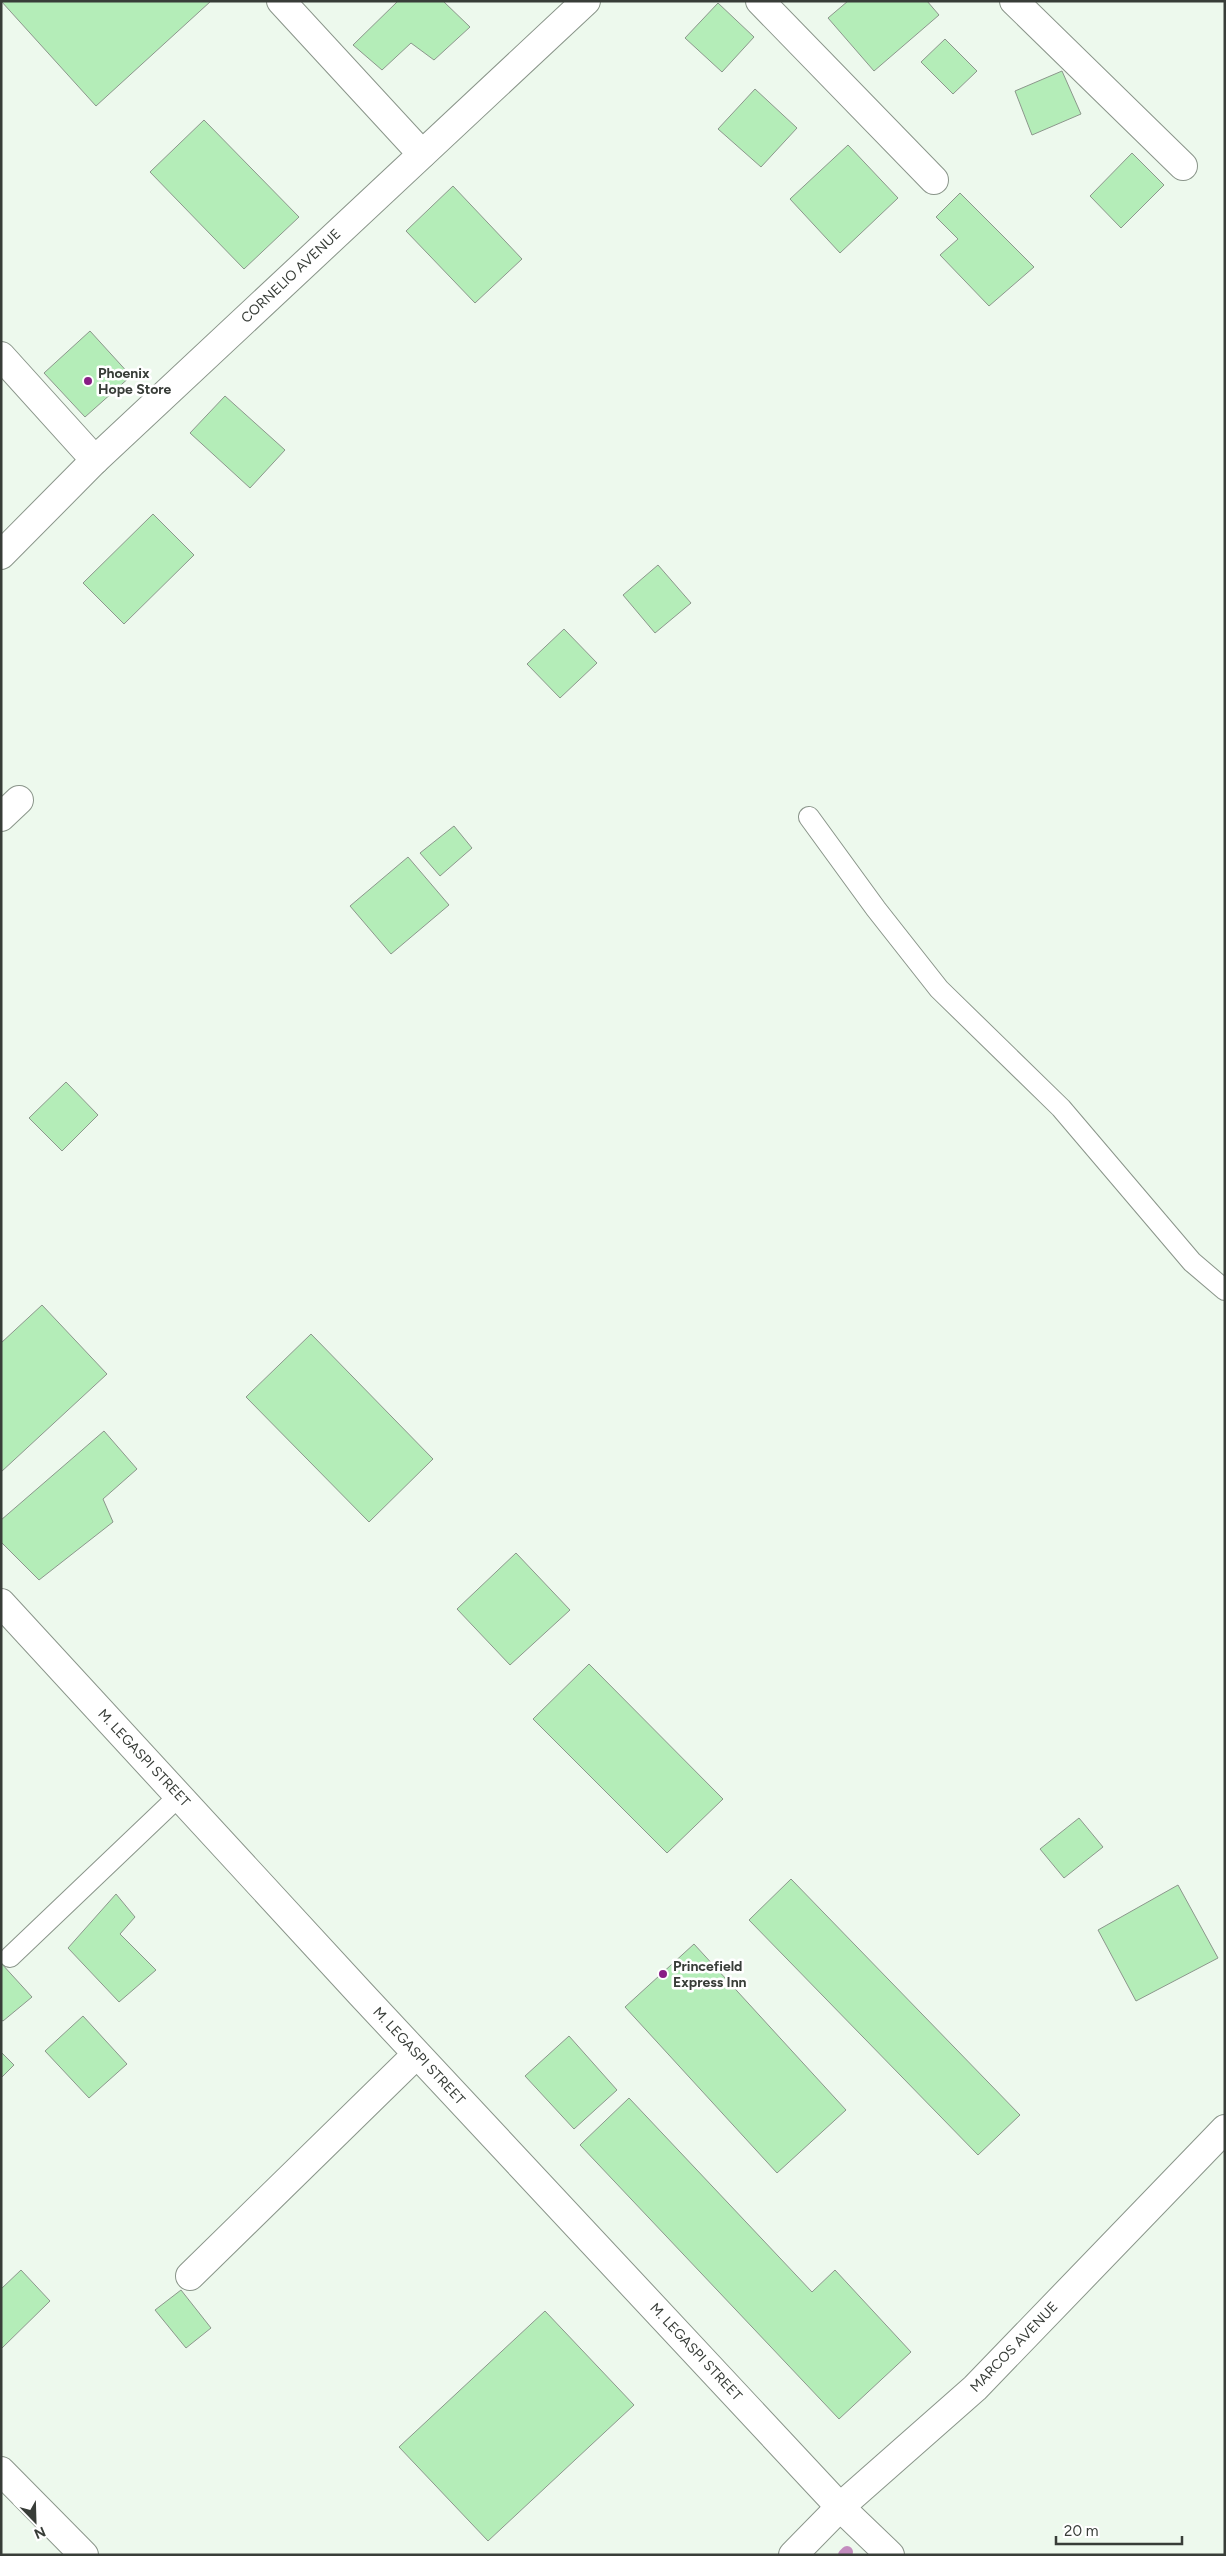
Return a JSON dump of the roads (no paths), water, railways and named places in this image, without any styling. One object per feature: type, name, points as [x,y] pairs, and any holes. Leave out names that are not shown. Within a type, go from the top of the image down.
[{"type":"street","points":[[281,1],[422,154]]},
{"type":"street","name":"CORNELIO AVENUE","points":[[1,554],[94,460],[586,1]]},
{"type":"street","points":[[760,1],[934,180]]},
{"type":"street","points":[[1014,1],[1183,166]]},
{"type":"street","points":[[1,356],[94,460]]},
{"type":"street","name":"M. LEGASPI STREET","points":[[1,1603],[417,2054],[840,2507],[890,2555]]},
{"type":"street","points":[[190,2276],[417,2054]]},
{"type":"street","name":"MARCOS AVENUE","points":[[793,2555],[840,2507],[975,2388],[1225,2129]]},
{"type":"street","points":[[1,2471],[84,2555]]},
{"type":"lane","points":[[809,817],[939,989],[1061,1108],[1192,1262],[1225,1290]]},
{"type":"lane","points":[[10,1956],[179,1796]]},
{"type":"waterway","points":[[844,2555],[847,2552]]},
{"type":"place","name":"Phoenix Hope Store","points":[[88,381]]},
{"type":"place","name":"Princefield Express Inn","points":[[663,1974]]}]
